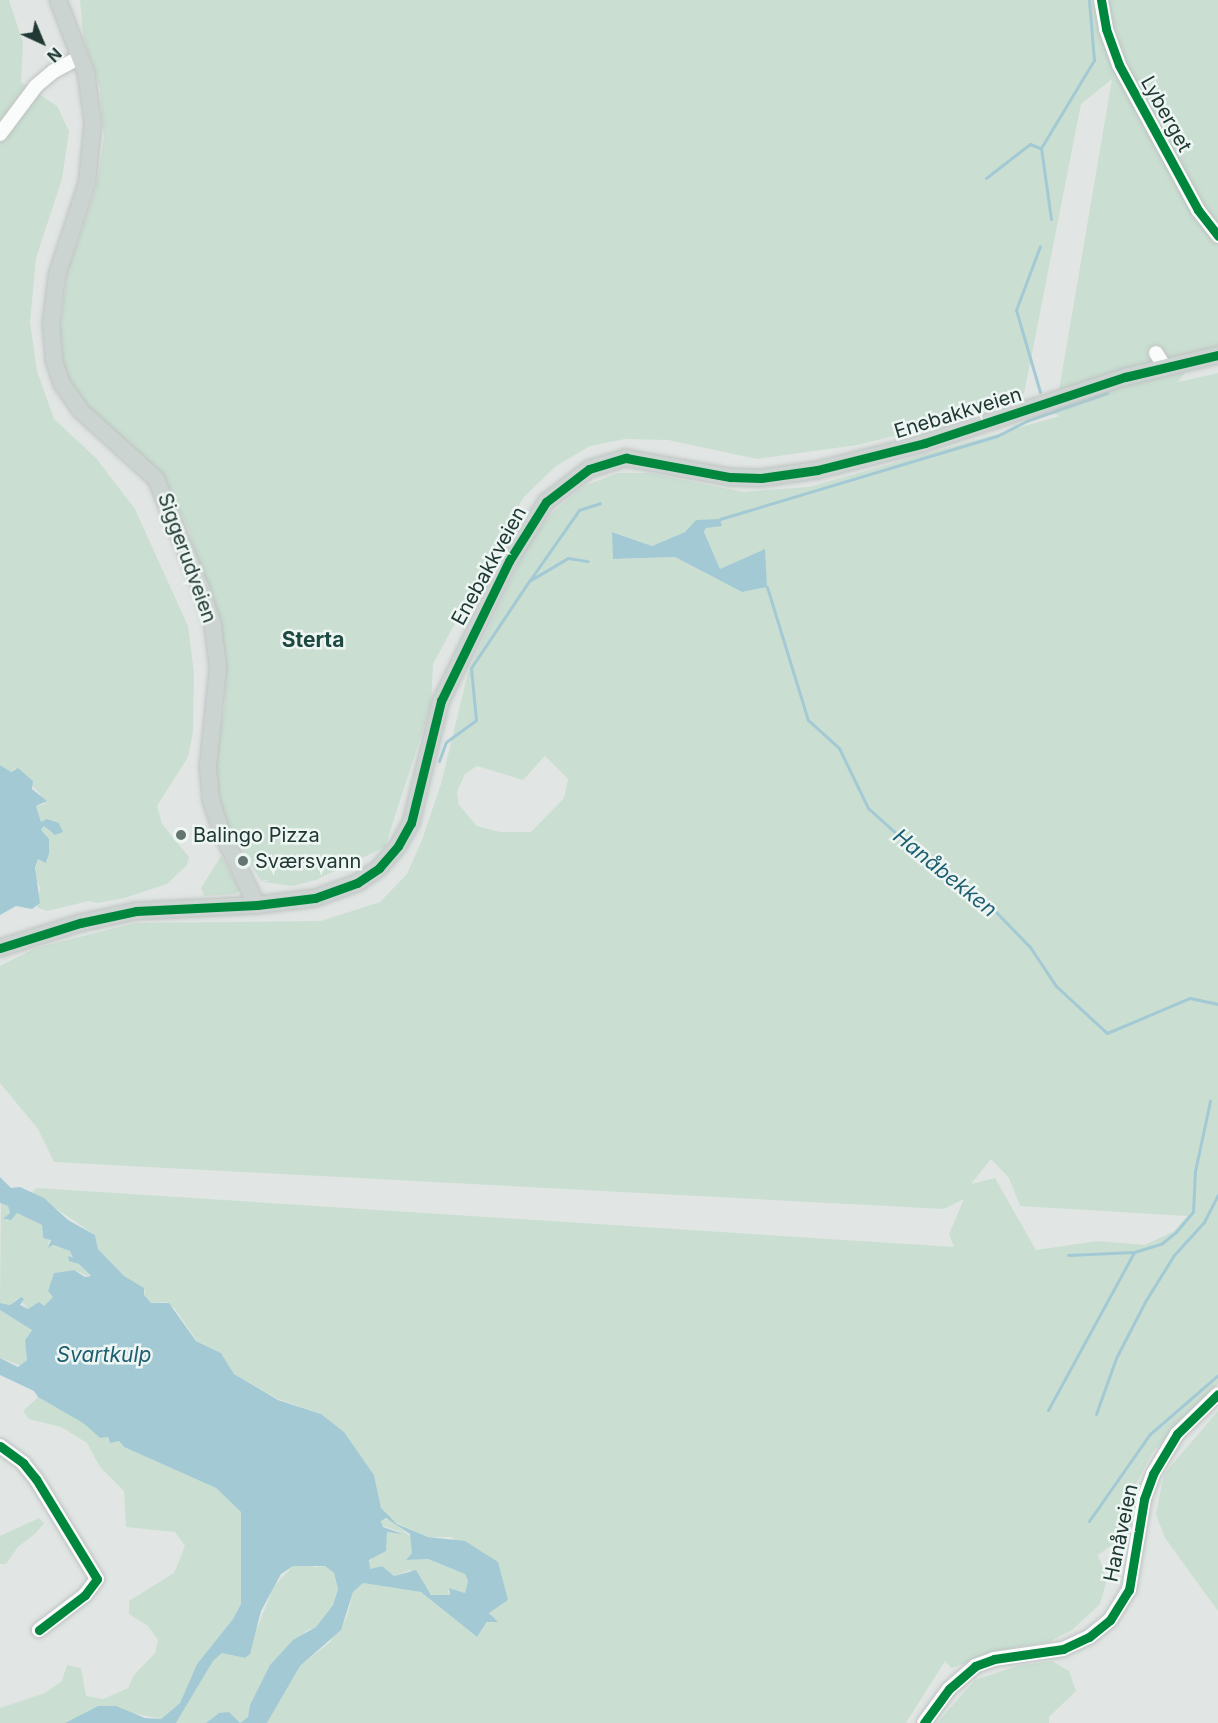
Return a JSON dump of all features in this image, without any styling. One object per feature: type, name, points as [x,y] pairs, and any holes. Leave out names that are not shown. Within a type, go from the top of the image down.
[{"type":"main road","name":"Siggerudveien","points":[[58,0],[80,57],[91,96],[92,147],[87,183],[57,275],[51,324],[54,361],[62,384],[80,410],[156,479],[201,588],[213,626],[218,668],[208,767],[211,800],[221,831],[257,905]]},
{"type":"main road","name":"Enebakkveien","points":[[0,948],[119,914],[257,905],[315,898],[348,887],[375,872],[398,846],[416,808],[436,714],[458,662],[536,515],[557,491],[582,472],[626,458],[738,477],[817,470],[925,443],[1160,359],[1218,355]]},
{"type":"street","name":"Lyberget","points":[[1101,0],[1106,29],[1119,66],[1194,205],[1218,236]]},
{"type":"street","points":[[0,133],[36,86],[54,70],[80,57]]},
{"type":"street","name":"Hanåveien","points":[[924,1723],[949,1689],[975,1666],[994,1659],[1063,1648],[1089,1637],[1110,1620],[1128,1590],[1144,1499],[1153,1474],[1177,1434],[1218,1394]]},
{"type":"street","points":[[0,1446],[23,1463],[36,1479],[97,1579],[85,1595],[39,1630]]},
{"type":"green space","points":[[0,0],[9,0],[23,43],[21,82],[57,106],[69,131],[62,179],[36,258],[30,322],[37,371],[54,419],[96,458],[135,509],[188,626],[194,673],[193,732],[188,757],[157,806],[162,824],[189,857],[187,865],[167,884],[124,898],[97,903],[89,901],[47,911],[37,907],[40,887],[34,876],[38,859],[47,862],[49,854],[45,836],[40,833],[44,826],[54,834],[61,825],[50,820],[41,822],[36,806],[45,804],[40,794],[15,768],[11,772],[0,765]]},
{"type":"green space","points":[[80,0],[1218,0],[1218,356],[1192,363],[1178,382],[1218,373],[1218,1383],[1152,1453],[1135,1486],[1130,1522],[1116,1542],[1098,1555],[1107,1580],[1100,1604],[1072,1630],[1049,1642],[1016,1647],[951,1668],[945,1661],[906,1723],[267,1723],[300,1666],[330,1642],[347,1617],[353,1592],[363,1583],[421,1592],[477,1637],[488,1622],[492,1623],[490,1611],[452,1537],[428,1537],[392,1521],[412,1538],[412,1553],[406,1560],[428,1559],[465,1574],[468,1581],[465,1593],[453,1589],[447,1591],[450,1595],[432,1595],[410,1570],[394,1576],[382,1566],[370,1569],[367,1564],[385,1545],[387,1532],[403,1533],[381,1525],[383,1519],[390,1520],[381,1508],[374,1475],[344,1433],[321,1414],[278,1399],[234,1374],[221,1353],[197,1341],[175,1309],[167,1302],[151,1303],[144,1295],[145,1290],[124,1276],[98,1249],[95,1235],[32,1192],[37,1188],[954,1247],[949,1234],[964,1199],[944,1209],[54,1162],[38,1129],[0,1083],[0,966],[36,948],[135,923],[321,921],[380,902],[407,874],[422,840],[441,784],[469,669],[526,548],[553,512],[584,486],[618,473],[649,473],[743,492],[809,487],[1060,416],[1055,414],[1112,79],[1081,104],[1024,394],[947,423],[857,445],[757,459],[668,440],[625,439],[590,446],[556,466],[523,498],[433,664],[431,705],[385,847],[316,880],[292,886],[263,882],[272,879],[261,881],[222,816],[214,763],[225,705],[224,645],[189,530],[162,475],[76,395],[64,369],[59,333],[68,269],[96,189],[104,138],[100,88],[83,36]],"holes":[[[696,520],[706,528],[704,532],[720,569],[733,565],[742,592],[675,557],[614,559],[613,532],[652,546],[685,532]],[[545,756],[568,779],[564,798],[531,832],[500,832],[477,826],[459,805],[457,792],[465,774],[477,766],[523,780]],[[991,1159],[1009,1178],[1020,1206],[1187,1216],[1174,1231],[1145,1245],[1098,1241],[1036,1250],[995,1178],[971,1184]]]},
{"type":"green space","points":[[221,856],[240,890],[236,894],[204,896],[201,888]]},
{"type":"green space","points":[[1,1203],[8,1206],[10,1213],[4,1219],[7,1221],[17,1213],[42,1225],[42,1235],[50,1239],[48,1244],[70,1251],[73,1258],[68,1260],[81,1265],[90,1277],[74,1270],[54,1273],[48,1291],[53,1297],[44,1306],[38,1304],[28,1309],[18,1298],[10,1305],[0,1303]]},
{"type":"green space","points":[[0,1310],[32,1329],[25,1340],[28,1358],[22,1366],[0,1358]]},
{"type":"green space","points":[[38,1397],[83,1423],[100,1438],[108,1437],[109,1442],[119,1441],[124,1447],[216,1488],[241,1512],[241,1604],[233,1619],[197,1664],[180,1703],[161,1719],[98,1706],[65,1723],[0,1723],[0,1708],[45,1693],[62,1681],[67,1665],[81,1668],[86,1696],[103,1699],[128,1688],[134,1675],[155,1653],[158,1640],[148,1626],[129,1614],[129,1601],[174,1573],[185,1546],[175,1532],[126,1527],[124,1491],[100,1467],[87,1443],[61,1427],[29,1419],[23,1411]]},
{"type":"green space","points":[[1218,1411],[1218,1611],[1165,1538],[1156,1515],[1164,1474]]},
{"type":"green space","points":[[39,1518],[44,1523],[36,1533],[18,1547],[6,1564],[0,1564],[0,1536]]},
{"type":"green space","points":[[306,1563],[315,1567],[325,1566],[334,1573],[338,1589],[333,1605],[316,1627],[306,1631],[250,1705],[248,1717],[240,1723],[228,1712],[206,1723],[176,1723],[213,1661],[222,1653],[245,1658],[274,1586],[293,1566]]},
{"type":"green space","points":[[1052,1661],[1069,1671],[1076,1691],[1049,1717],[1049,1723],[937,1723],[975,1680],[1017,1666]]},
{"type":"water","points":[[720,519],[722,526],[706,528],[704,532],[720,569],[765,549],[767,587],[742,592],[675,557],[613,559],[612,532],[652,546],[685,532],[696,520]]},
{"type":"water","points":[[0,765],[11,772],[18,768],[33,781],[32,789],[47,801],[36,806],[41,822],[47,819],[59,823],[63,832],[55,835],[44,826],[41,830],[49,839],[49,854],[46,863],[38,859],[35,868],[40,903],[32,909],[16,906],[0,915]]},
{"type":"water","name":"Svartkulp","points":[[0,1177],[11,1188],[20,1187],[44,1198],[68,1220],[95,1235],[98,1249],[124,1276],[144,1288],[144,1295],[151,1303],[169,1303],[196,1341],[221,1353],[234,1374],[278,1400],[321,1414],[344,1432],[374,1475],[381,1508],[397,1524],[428,1537],[465,1541],[498,1562],[508,1600],[489,1613],[498,1622],[487,1622],[477,1637],[421,1592],[363,1583],[353,1592],[341,1630],[300,1666],[267,1723],[240,1723],[248,1717],[250,1705],[270,1665],[293,1640],[316,1627],[333,1605],[338,1589],[334,1573],[325,1566],[293,1566],[281,1574],[261,1611],[250,1654],[245,1658],[222,1653],[213,1661],[176,1723],[65,1723],[98,1706],[116,1706],[145,1718],[161,1719],[180,1703],[197,1664],[233,1619],[241,1604],[241,1512],[216,1488],[124,1447],[119,1441],[110,1443],[108,1437],[100,1438],[83,1423],[38,1397],[34,1391],[0,1375],[0,1358],[18,1367],[27,1360],[25,1340],[32,1330],[0,1310],[0,1303],[10,1305],[21,1297],[24,1299],[20,1305],[28,1309],[39,1302],[44,1306],[53,1297],[48,1291],[54,1273],[74,1270],[85,1277],[91,1276],[79,1264],[69,1261],[68,1256],[73,1258],[70,1251],[53,1245],[48,1248],[51,1240],[43,1238],[42,1225],[17,1213],[11,1220],[3,1219],[10,1213],[8,1206],[0,1203]],"holes":[[[386,1518],[410,1534],[412,1553],[406,1560],[428,1559],[465,1574],[468,1581],[465,1593],[449,1588],[450,1595],[431,1595],[416,1570],[394,1576],[382,1566],[370,1569],[369,1560],[386,1551],[387,1532],[403,1534],[383,1527],[381,1521]]]},
{"type":"water","points":[[229,1712],[240,1723],[206,1723],[219,1713]]},
{"type":"waterway","points":[[1051,219],[1041,148],[1094,60],[1089,0]]},
{"type":"waterway","points":[[986,178],[1030,144],[1040,148]]},
{"type":"waterway","points":[[1040,246],[1016,310],[1040,392]]},
{"type":"waterway","points":[[720,519],[997,436],[1026,421],[1107,393]]},
{"type":"waterway","points":[[530,580],[579,510],[600,503]]},
{"type":"waterway","points":[[439,761],[446,742],[476,720],[471,668],[529,581],[568,558],[588,561]]},
{"type":"waterway","name":"Hanåbekken","points":[[767,587],[808,720],[839,748],[868,808],[919,854],[996,912],[1030,947],[1056,986],[1107,1033],[1190,998],[1218,1004]]},
{"type":"waterway","points":[[1068,1255],[1134,1252],[1161,1244],[1176,1232],[1193,1212],[1195,1171],[1210,1101]]},
{"type":"waterway","points":[[1096,1414],[1116,1358],[1146,1300],[1174,1255],[1204,1222],[1218,1194]]},
{"type":"waterway","points":[[1048,1410],[1134,1252]]},
{"type":"waterway","name":"Hanåbekken","points":[[1089,1521],[1150,1434],[1218,1375]]},
{"type":"cycle path","points":[[1101,0],[1106,29],[1119,65],[1198,210],[1218,236]]},
{"type":"cycle path","points":[[0,948],[80,923],[136,911],[257,905],[315,898],[357,883],[379,868],[398,846],[411,823],[441,701],[509,561],[546,502],[589,469],[626,458],[730,477],[761,478],[817,470],[925,443],[1125,377],[1218,355]]},
{"type":"cycle path","points":[[924,1723],[949,1689],[975,1666],[994,1659],[1063,1649],[1089,1637],[1110,1620],[1129,1590],[1144,1499],[1153,1474],[1177,1434],[1218,1394]]},
{"type":"cycle path","points":[[0,1446],[23,1463],[36,1479],[97,1579],[85,1595],[39,1630]]},
{"type":"place","name":"Balingo Pizza","points":[[181,835]]},
{"type":"place","name":"Sværsvann","points":[[243,861]]},
{"type":"district","name":"Sterta","points":[[313,640]]}]
